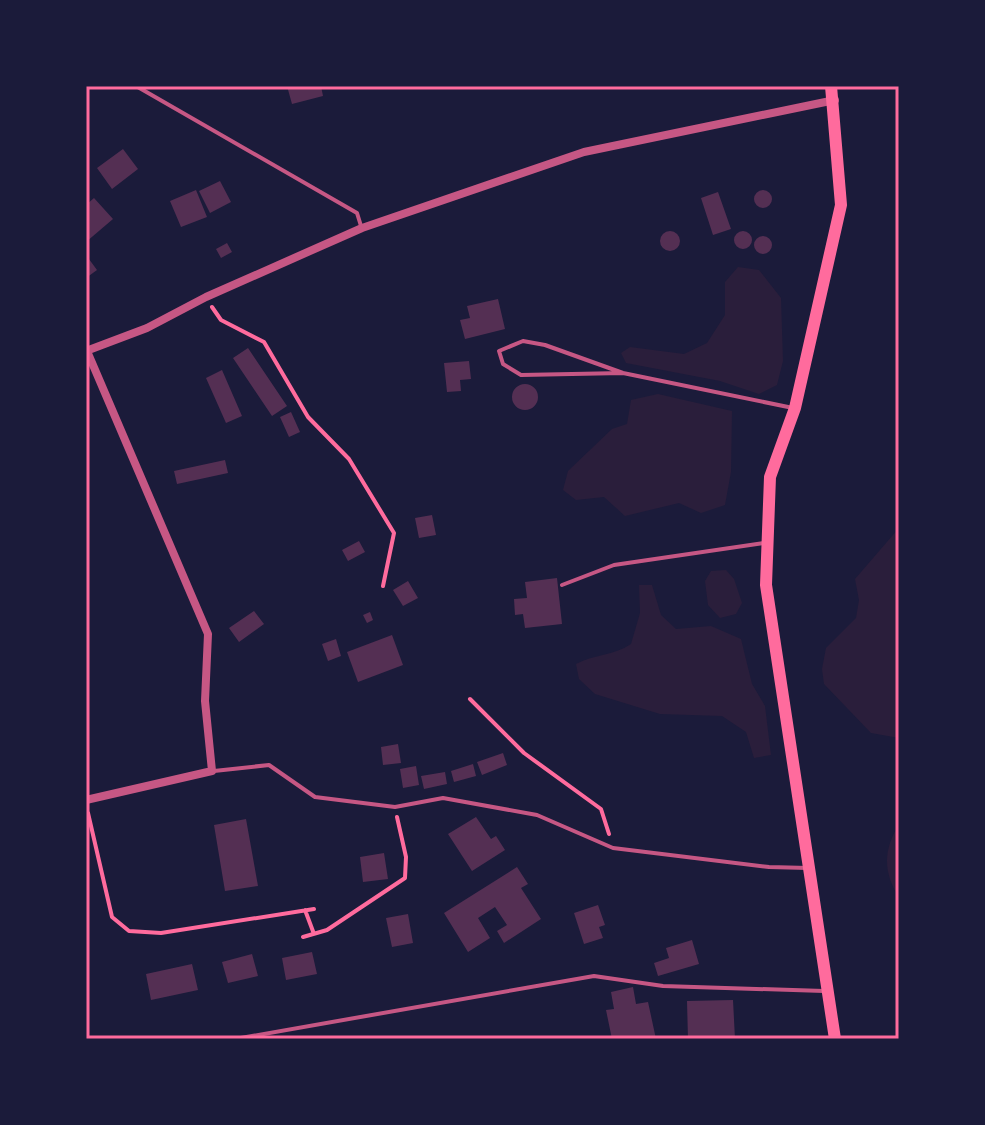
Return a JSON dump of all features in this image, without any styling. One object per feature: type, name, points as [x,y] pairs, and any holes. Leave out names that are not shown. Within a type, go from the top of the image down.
[{"type":"main road","points":[[831,86],[835,100],[841,205],[795,408],[770,477],[766,585],[831,992],[835,1039]]},
{"type":"street","points":[[86,801],[212,771],[205,701],[208,634],[87,351],[147,328],[206,297],[362,228],[584,152],[835,100]]},
{"type":"lane","points":[[136,86],[357,213],[362,228]]},
{"type":"lane","points":[[623,373],[521,375],[503,364],[499,351],[523,341],[534,343],[623,373],[795,408]]},
{"type":"lane","points":[[562,585],[614,565],[766,543]]},
{"type":"lane","points":[[212,771],[269,765],[315,797],[395,807],[443,798],[537,815],[613,848],[769,867],[811,868]]},
{"type":"lane","points":[[235,1039],[594,976],[663,986],[831,992]]},
{"type":"path","points":[[206,297],[221,320],[264,342],[308,417],[349,459],[394,533],[383,586]]},
{"type":"path","points":[[470,699],[524,753],[601,809],[613,848]]},
{"type":"path","points":[[86,801],[112,917],[129,931],[161,933],[314,909]]},
{"type":"path","points":[[303,937],[327,930],[405,878],[406,857],[395,807]]},
{"type":"path","points":[[305,910],[314,934]]},
{"type":"shaded area","points":[[738,267],[759,270],[781,298],[783,361],[777,385],[759,394],[720,381],[626,363],[621,353],[630,347],[684,354],[707,343],[725,315],[725,282]]},
{"type":"shaded area","points":[[658,394],[732,411],[731,472],[725,505],[701,513],[679,503],[625,516],[604,497],[576,500],[563,490],[568,471],[612,429],[627,424],[631,400]]},
{"type":"shaded area","points":[[899,528],[899,738],[871,733],[824,684],[822,669],[826,648],[856,618],[859,600],[855,579]]},
{"type":"shaded area","points":[[726,570],[734,579],[742,603],[736,614],[720,618],[708,605],[705,581],[711,571]]},
{"type":"shaded area","points":[[639,585],[652,585],[661,615],[676,629],[711,626],[741,639],[752,684],[765,706],[771,755],[754,758],[746,732],[722,716],[660,714],[595,694],[579,679],[576,664],[631,644],[640,613]]},
{"type":"shaded area","points":[[899,825],[899,897],[890,879],[887,861],[890,843]]},
{"type":"building","points":[[287,86],[321,86],[323,96],[292,104]]},
{"type":"building","points":[[123,149],[138,169],[112,189],[97,168]]},
{"type":"building","points":[[220,181],[231,202],[210,213],[199,191]]},
{"type":"building","points":[[196,190],[207,217],[181,227],[170,201]]},
{"type":"building","points":[[763,190],[772,199],[763,208],[754,199]]},
{"type":"building","points":[[718,192],[731,229],[713,235],[701,198]]},
{"type":"building","points":[[94,198],[113,219],[86,242],[86,205]]},
{"type":"building","points":[[670,231],[677,234],[680,241],[677,248],[670,251],[663,248],[660,241],[663,234]]},
{"type":"building","points":[[743,231],[752,240],[743,249],[734,240]]},
{"type":"building","points":[[763,236],[772,245],[763,254],[754,245]]},
{"type":"building","points":[[227,243],[232,252],[221,258],[216,249]]},
{"type":"building","points":[[86,255],[97,270],[86,278]]},
{"type":"building","points":[[498,299],[505,329],[465,339],[460,320],[470,318],[467,306]]},
{"type":"building","points":[[248,348],[287,406],[272,416],[233,358]]},
{"type":"building","points":[[469,361],[471,379],[460,380],[461,391],[447,392],[444,363]]},
{"type":"building","points":[[222,370],[242,416],[226,423],[206,378]]},
{"type":"building","points":[[525,384],[534,388],[538,397],[534,406],[525,410],[516,406],[512,397],[516,388]]},
{"type":"building","points":[[291,412],[300,432],[289,437],[280,417]]},
{"type":"building","points":[[225,460],[228,473],[177,484],[174,471]]},
{"type":"building","points":[[432,515],[436,535],[419,538],[415,518]]},
{"type":"building","points":[[359,541],[365,552],[348,561],[342,550]]},
{"type":"building","points":[[557,578],[562,624],[525,628],[523,614],[515,615],[514,599],[527,598],[525,582]]},
{"type":"building","points":[[408,581],[418,598],[403,606],[393,590]]},
{"type":"building","points":[[254,611],[264,624],[239,642],[229,628]]},
{"type":"building","points":[[370,612],[373,620],[367,623],[363,615]]},
{"type":"building","points":[[392,635],[403,665],[358,682],[347,652]]},
{"type":"building","points":[[336,639],[341,656],[328,661],[322,644]]},
{"type":"building","points":[[398,744],[401,763],[383,765],[381,747]]},
{"type":"building","points":[[503,753],[507,765],[482,775],[477,762]]},
{"type":"building","points":[[473,764],[476,776],[454,782],[451,771]]},
{"type":"building","points":[[416,766],[419,785],[403,788],[400,769]]},
{"type":"building","points":[[445,772],[447,784],[424,789],[421,776]]},
{"type":"building","points":[[476,817],[491,839],[496,836],[505,850],[472,871],[448,834]]},
{"type":"building","points":[[246,819],[258,886],[225,891],[214,825]]},
{"type":"building","points":[[384,853],[388,879],[363,882],[360,857]]},
{"type":"building","points":[[517,867],[528,884],[521,888],[541,919],[504,943],[497,931],[507,925],[495,907],[478,918],[490,938],[468,952],[444,913]]},
{"type":"building","points":[[598,905],[605,925],[599,927],[603,938],[584,944],[574,913]]},
{"type":"building","points":[[408,914],[413,943],[392,947],[386,918]]},
{"type":"building","points":[[692,940],[699,964],[658,976],[654,963],[669,958],[666,948]]},
{"type":"building","points":[[312,952],[317,974],[286,980],[282,958]]},
{"type":"building","points":[[252,954],[258,976],[228,983],[222,962]]},
{"type":"building","points":[[192,964],[198,990],[151,1000],[146,974]]},
{"type":"building","points":[[633,987],[636,1004],[648,1002],[656,1039],[612,1039],[606,1010],[614,1009],[611,992]]},
{"type":"building","points":[[733,1000],[735,1039],[688,1039],[687,1001]]}]
